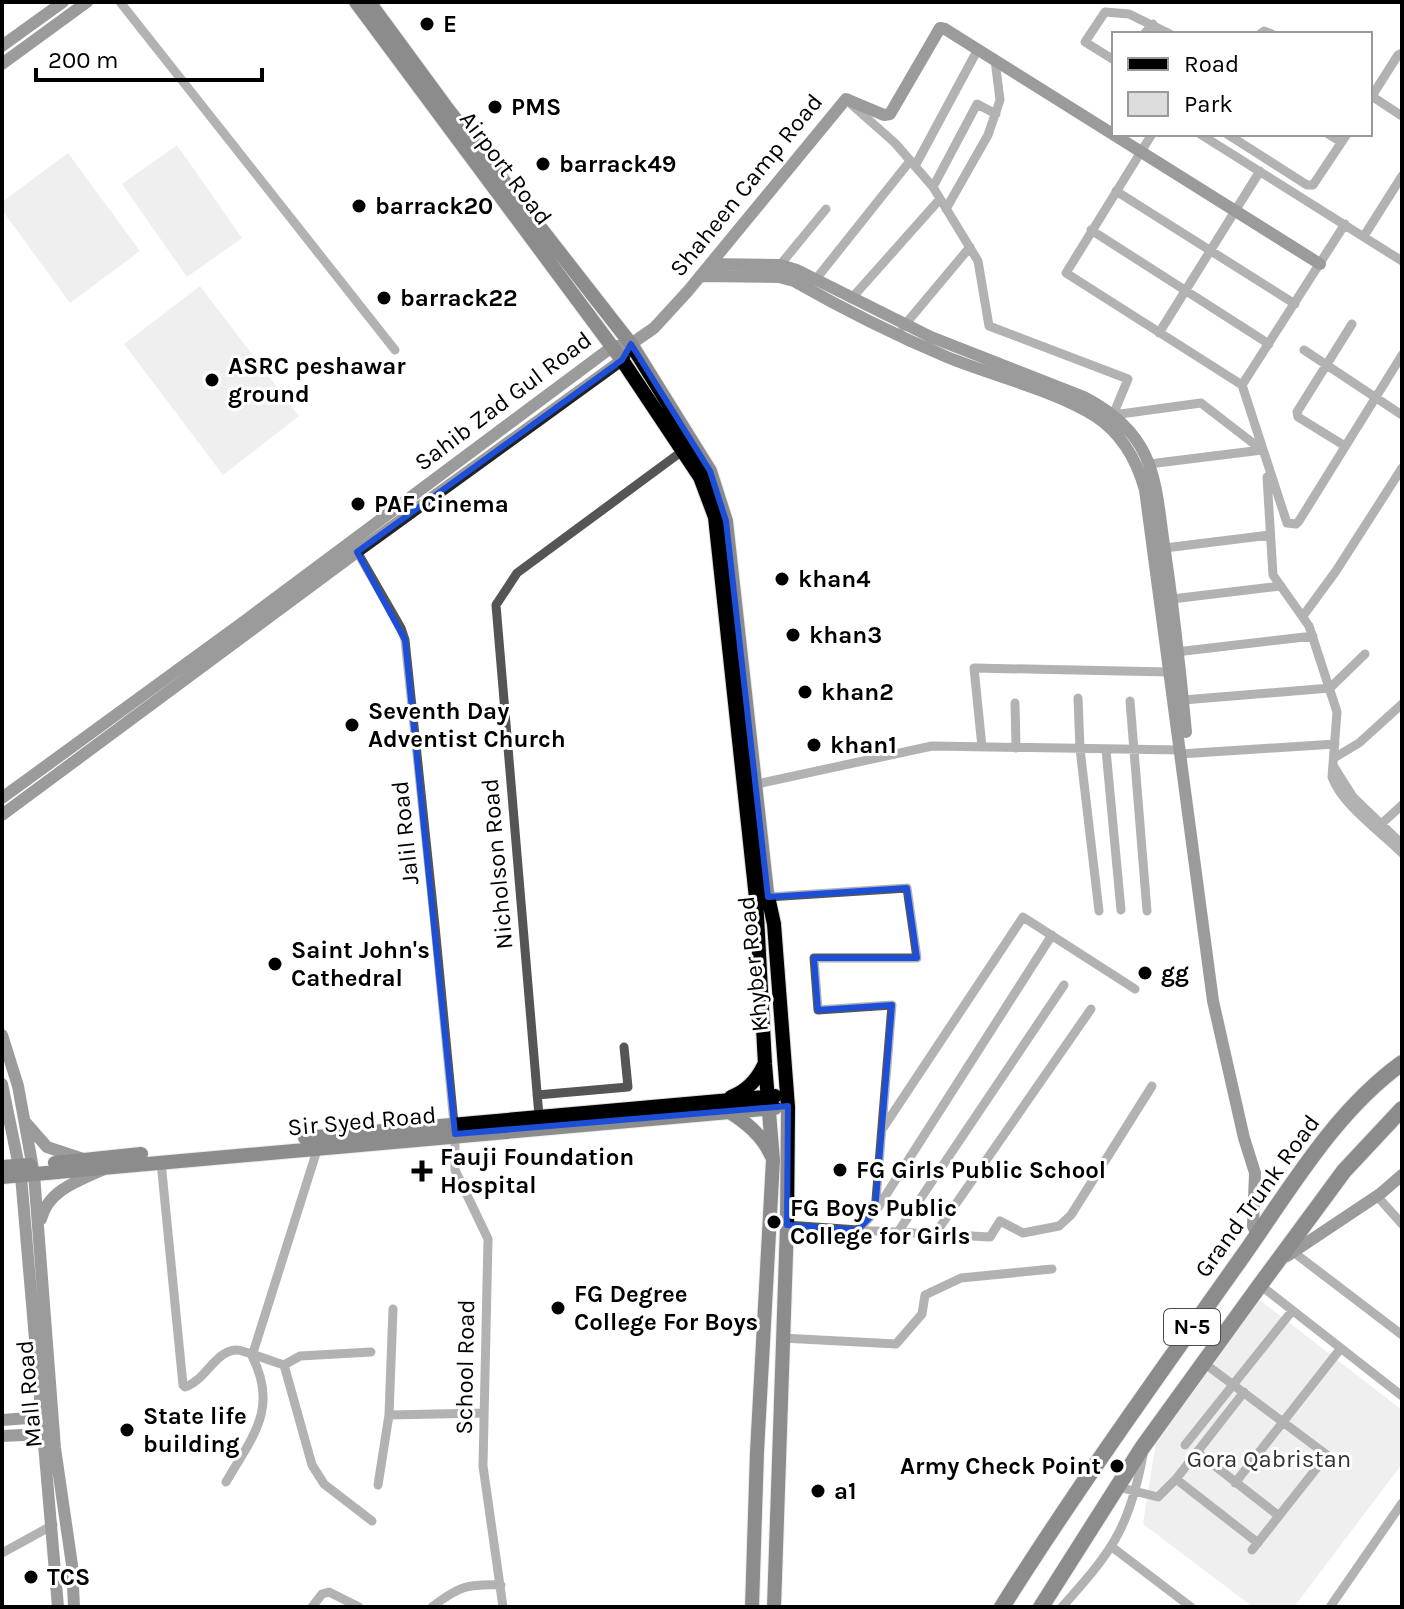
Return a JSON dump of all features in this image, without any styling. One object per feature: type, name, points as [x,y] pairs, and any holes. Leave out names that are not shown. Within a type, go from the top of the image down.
[{"type":"highway","name":"Grand Trunk Road","points":[[1002,1607],[1119,1428],[1257,1235],[1343,1119],[1379,1080],[1402,1063]]},
{"type":"highway","name":"N-5","points":[[1050,1603],[1145,1444],[1344,1171],[1402,1109]]},
{"type":"main road","name":"Airport Road","points":[[356,2],[622,360]]},
{"type":"main road","name":"Khyber Road","points":[[369,2],[631,344],[710,471],[726,521],[768,897],[774,924],[787,1102],[787,1225],[774,1607]]},
{"type":"main road","name":"Khyber Road","points":[[622,360],[700,477],[715,517],[756,898],[773,1160],[752,1607]]},
{"type":"main road","points":[[725,1105],[757,1079],[765,1064]]},
{"type":"main road","points":[[725,1105],[787,1102]]},
{"type":"main road","points":[[725,1105],[766,1144],[773,1160]]},
{"type":"main road","name":"Sir Syed Road","points":[[2,1177],[85,1160],[725,1105]]},
{"type":"main road","name":"Sir Syed Road","points":[[2,1167],[27,1170],[108,1167],[318,1147],[539,1116],[725,1105]]},
{"type":"street","points":[[2,64],[87,2]]},
{"type":"street","points":[[120,2],[395,350]]},
{"type":"street","points":[[2,46],[60,3],[68,16]]},
{"type":"street","points":[[1112,59],[1085,42],[1105,12],[1129,14],[1167,32]]},
{"type":"street","points":[[1146,32],[1153,24]]},
{"type":"street","name":"Shaheen Camp Road","points":[[631,344],[654,328],[700,276],[846,99],[884,115],[890,114],[940,28],[1112,133]]},
{"type":"street","points":[[816,279],[912,164],[978,49]]},
{"type":"street","points":[[1372,94],[1402,53]]},
{"type":"street","points":[[946,209],[988,135],[996,114],[1000,100],[995,60]]},
{"type":"street","points":[[1372,98],[1402,116]]},
{"type":"street","points":[[846,99],[895,143],[933,187],[978,261],[989,326],[1128,379],[1113,415]]},
{"type":"street","points":[[933,187],[977,104],[996,114]]},
{"type":"street","name":"Shaheen Camp Road","points":[[1117,136],[1320,264]]},
{"type":"street","points":[[1151,136],[1066,273],[1242,385],[1284,520],[1292,525],[1299,521],[1402,355]]},
{"type":"street","points":[[1203,136],[1402,261]]},
{"type":"street","points":[[1230,136],[1307,185],[1317,182],[1344,138]]},
{"type":"street","points":[[1159,333],[1260,171]]},
{"type":"street","points":[[1364,236],[1402,176]]},
{"type":"street","points":[[1116,191],[1295,304]]},
{"type":"street","points":[[851,299],[940,199]]},
{"type":"street","points":[[780,265],[826,209]]},
{"type":"street","points":[[1242,385],[1345,224]]},
{"type":"street","points":[[1091,230],[1269,344]]},
{"type":"street","points":[[902,329],[970,247]]},
{"type":"street","points":[[710,264],[780,265],[816,279],[947,357],[1088,412],[1124,444],[1136,463],[1145,490],[1213,1001],[1255,1173],[1253,1226],[1257,1235]]},
{"type":"street","points":[[700,276],[788,278],[902,329],[1084,397],[1113,415],[1135,439],[1149,464],[1155,484],[1183,700],[1182,755]]},
{"type":"street","points":[[1345,446],[1297,415],[1352,324]]},
{"type":"street","name":"Sahib Zad Gul Road","points":[[2,815],[612,347],[631,344]]},
{"type":"street","name":"Sahib Zad Gul Road","points":[[2,798],[354,546],[622,360],[631,344]]},
{"type":"street","points":[[1304,350],[1402,415]]},
{"type":"street","points":[[1113,415],[1201,403],[1262,450]]},
{"type":"street","points":[[1149,464],[1262,450]]},
{"type":"street","name":"Nicholson Road","points":[[539,1116],[496,605],[517,573],[677,455]]},
{"type":"street","points":[[1266,461],[1273,575],[1303,616],[1313,636],[1337,712],[1332,777],[1339,792],[1402,844]]},
{"type":"street","points":[[1303,616],[1336,571],[1402,468]]},
{"type":"street","points":[[1165,548],[1270,535]]},
{"type":"street","name":"Jalil Road","points":[[354,546],[405,640],[454,1129]]},
{"type":"street","points":[[1172,599],[1281,586]]},
{"type":"street","points":[[1176,652],[1313,636]]},
{"type":"street","points":[[1183,700],[1330,688],[1365,654]]},
{"type":"street","points":[[982,747],[974,668],[1169,672]]},
{"type":"street","points":[[1078,698],[1080,749],[1099,911]]},
{"type":"street","points":[[1130,701],[1147,911]]},
{"type":"street","points":[[1015,703],[1016,748]]},
{"type":"street","points":[[1333,761],[1359,743],[1402,704]]},
{"type":"street","points":[[757,784],[932,746],[1134,750],[1182,755],[1335,744]]},
{"type":"street","points":[[1106,750],[1121,910]]},
{"type":"street","points":[[1379,826],[1402,805]]},
{"type":"street","points":[[1379,826],[1402,853]]},
{"type":"street","points":[[768,897],[907,888],[917,958],[814,958],[818,1010],[892,1005],[875,1212]]},
{"type":"street","points":[[881,1131],[1023,917],[1135,989]]},
{"type":"street","points":[[858,1230],[875,1212],[1052,935]]},
{"type":"street","points":[[898,1232],[1064,985]]},
{"type":"street","points":[[935,1234],[1091,1009]]},
{"type":"street","name":"Mall Road","points":[[2,1035],[18,1086],[24,1120],[42,1434],[53,1525],[58,1607]]},
{"type":"street","points":[[537,1095],[628,1087],[624,1047]]},
{"type":"street","name":"Mall Road","points":[[2,1084],[27,1170],[38,1232],[55,1448],[72,1565],[74,1607]]},
{"type":"street","points":[[787,1225],[990,1237],[1000,1221],[1023,1233],[1059,1226],[1071,1215],[1152,1086]]},
{"type":"street","points":[[24,1120],[47,1147],[85,1160]]},
{"type":"street","name":"School Road","points":[[454,1129],[455,1170],[488,1239],[483,1466],[503,1607]]},
{"type":"street","points":[[226,1482],[261,1420],[264,1398],[262,1374],[252,1356],[318,1147]]},
{"type":"street","points":[[161,1162],[181,1382],[185,1387],[196,1383],[230,1351],[239,1349],[284,1365],[300,1356],[371,1352]]},
{"type":"street","points":[[38,1232],[45,1205],[54,1195],[108,1167]]},
{"type":"street","points":[[1402,1175],[1377,1196],[1292,1251],[1260,1285],[1402,1396]]},
{"type":"street","points":[[1377,1196],[1402,1224]]},
{"type":"street","points":[[1292,1251],[1402,1335]]},
{"type":"street","points":[[782,1338],[896,1344],[922,1314],[925,1295],[961,1278],[1052,1269]]},
{"type":"street","points":[[378,1485],[389,1415],[393,1309]]},
{"type":"street","points":[[1185,1445],[1292,1311]]},
{"type":"street","points":[[1235,1483],[1341,1348]]},
{"type":"street","points":[[1176,1479],[1255,1546],[1327,1455],[1204,1363]]},
{"type":"street","points":[[284,1365],[312,1465],[324,1484],[372,1521]]},
{"type":"street","points":[[1118,1487],[1158,1497],[1176,1479],[1244,1392]]},
{"type":"street","points":[[389,1415],[484,1413]]},
{"type":"street","points":[[2,1420],[41,1417]]},
{"type":"street","points":[[2,1436],[42,1434],[55,1448]]},
{"type":"street","points":[[1050,1603],[1106,1558],[1126,1523],[1145,1444]]},
{"type":"street","points":[[1197,1452],[1279,1516]]},
{"type":"street","points":[[1330,1607],[1402,1503]]},
{"type":"street","points":[[2,1553],[53,1525]]},
{"type":"street","points":[[1112,1547],[1191,1607]]},
{"type":"street","points":[[432,1607],[462,1586],[501,1585]]},
{"type":"street","points":[[312,1607],[322,1594],[329,1592],[359,1607]]},
{"type":"highlighted area","points":[[631,344],[710,471],[726,521],[768,897],[907,888],[917,958],[814,958],[818,1010],[892,1005],[875,1212],[858,1230],[787,1225],[788,1106],[455,1134],[405,640],[357,552],[622,360]]},
{"type":"green space","points":[[177,145],[242,238],[187,277],[122,184]]},
{"type":"green space","points":[[68,153],[140,251],[70,303],[2,210],[2,202]]},
{"type":"green space","name":"ASRC peshawar ground","points":[[200,286],[299,416],[223,475],[124,344]]},
{"type":"green space","name":"Gora Qabristan","points":[[1260,1300],[1402,1410],[1402,1464],[1294,1607],[1253,1607],[1143,1524],[1157,1435],[1180,1397]]},
{"type":"place","name":"E","points":[[427,24]]},
{"type":"place","name":"PMS","points":[[495,107]]},
{"type":"place","name":"barrack49","points":[[543,164]]},
{"type":"place","name":"barrack20","points":[[359,206]]},
{"type":"place","name":"barrack22","points":[[384,298]]},
{"type":"place","name":"ASRC peshawar ground","points":[[212,380]]},
{"type":"place","name":"PAF Cinema","points":[[358,504]]},
{"type":"place","name":"khan4","points":[[782,579]]},
{"type":"place","name":"khan3","points":[[793,635]]},
{"type":"place","name":"khan2","points":[[805,692]]},
{"type":"place","name":"Seventh Day Adventist Church","points":[[352,725]]},
{"type":"place","name":"khan1","points":[[814,745]]},
{"type":"place","name":"Saint John's Cathedral","points":[[275,964]]},
{"type":"place","name":"gg","points":[[1145,973]]},
{"type":"place","name":"FG Girls Public School","points":[[840,1170]]},
{"type":"place","name":"Fauji Foundation Hospital","points":[[422,1171]]},
{"type":"place","name":"FG Boys Public College for Girls","points":[[774,1222]]},
{"type":"place","name":"FG Degree College For Boys","points":[[558,1308]]},
{"type":"place","name":"State life building","points":[[127,1430]]},
{"type":"place","name":"Army Check Point","points":[[1117,1466]]},
{"type":"place","name":"a1","points":[[818,1491]]},
{"type":"place","name":"TCS","points":[[31,1577]]}]
